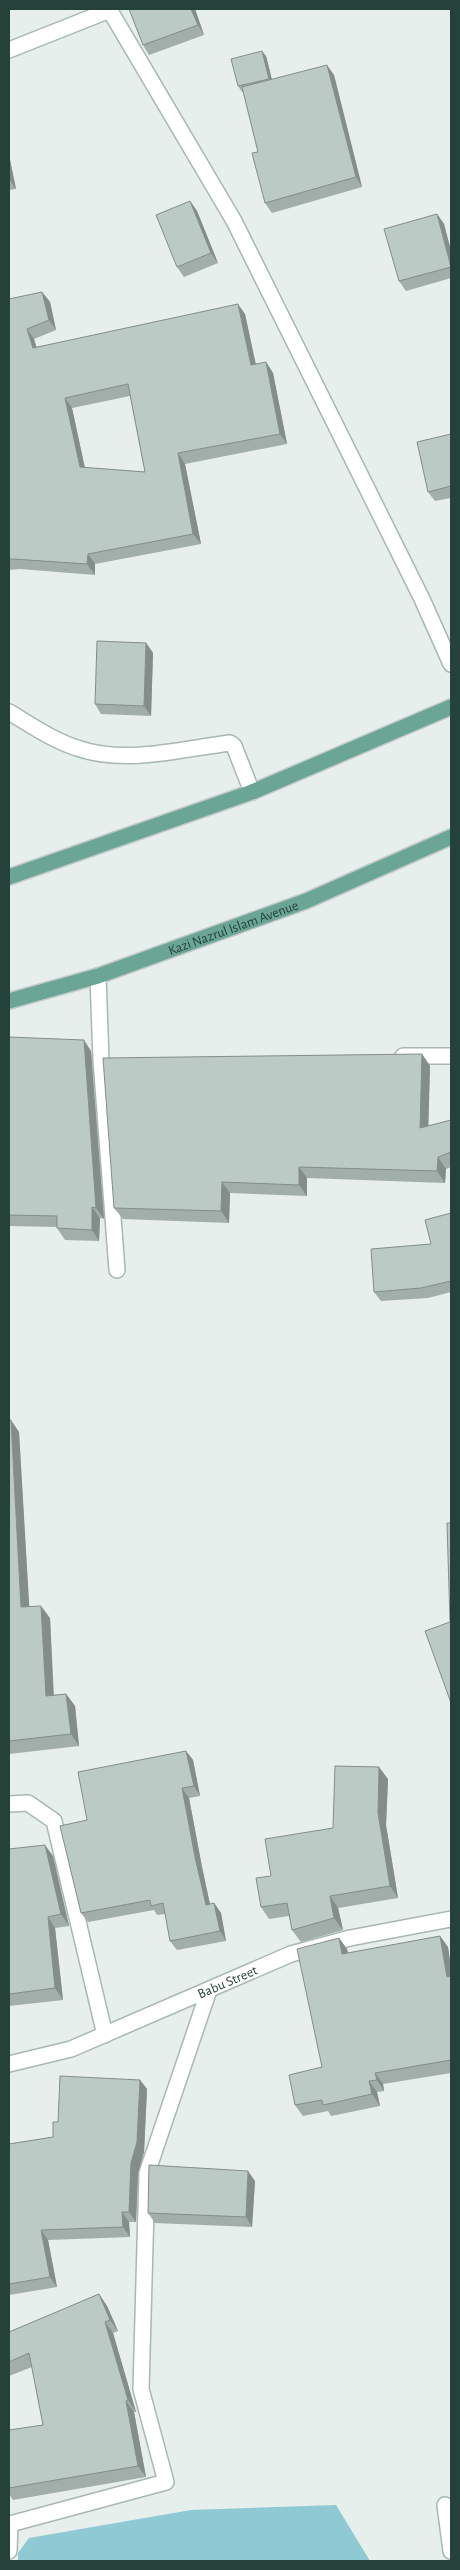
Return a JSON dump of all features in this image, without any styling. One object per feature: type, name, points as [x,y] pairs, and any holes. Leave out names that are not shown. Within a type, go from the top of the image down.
[{"type":"main road","points":[[9,877],[252,792],[451,707]]},
{"type":"main road","name":"Kazi Nazrul Islam Avenue","points":[[9,1000],[98,976],[306,901],[451,837]]},
{"type":"street","points":[[9,50],[109,9],[234,221],[422,598],[451,664]]},
{"type":"street","points":[[9,712],[48,736],[95,753],[140,755],[230,743],[234,746],[252,792]]},
{"type":"street","points":[[98,976],[101,1060],[117,1270]]},
{"type":"street","points":[[384,1057],[451,1056]]},
{"type":"street","points":[[101,1060],[121,1060]]},
{"type":"street","points":[[9,1804],[28,1802],[54,1821],[105,2034]]},
{"type":"street","name":"Babu Street","points":[[9,2064],[71,2049],[291,1954],[350,1938],[451,1918]]},
{"type":"street","points":[[9,2551],[10,2524],[166,2482],[141,2389],[147,2173],[209,1990]]},
{"type":"street","points":[[445,2505],[451,2551]]},
{"type":"water","points":[[336,2505],[370,2561],[18,2561],[18,2553],[29,2538],[191,2510]]},
{"type":"building","points":[[129,9],[191,9],[198,25],[143,45]]},
{"type":"building","points":[[262,51],[269,79],[238,86],[231,59]]},
{"type":"building","points":[[327,65],[356,177],[265,203],[252,153],[258,152],[242,87]]},
{"type":"building","points":[[190,201],[211,253],[177,267],[156,215]]},
{"type":"building","points":[[437,214],[451,267],[399,281],[384,229]]},
{"type":"building","points":[[42,292],[49,320],[27,329],[33,348],[238,304],[251,365],[266,362],[280,434],[178,453],[193,534],[88,554],[87,564],[9,559],[9,299]],"holes":[[[128,384],[145,472],[80,467],[65,398]]]},
{"type":"building","points":[[451,434],[451,486],[428,492],[417,442]]},
{"type":"building","points":[[97,641],[146,643],[144,706],[95,704]]},
{"type":"building","points":[[9,1037],[84,1040],[96,1208],[92,1207],[92,1230],[57,1228],[57,1216],[9,1215]]},
{"type":"building","points":[[422,1054],[420,1128],[451,1120],[451,1152],[438,1157],[437,1171],[299,1167],[299,1185],[222,1182],[221,1211],[114,1208],[103,1058]]},
{"type":"building","points":[[451,1213],[451,1281],[421,1288],[374,1292],[371,1249],[431,1244],[425,1220]]},
{"type":"building","points":[[9,1420],[11,1420],[21,1607],[41,1606],[46,1696],[66,1694],[71,1734],[9,1741]]},
{"type":"building","points":[[447,1523],[451,1523],[451,1703],[425,1631],[450,1622]]},
{"type":"building","points":[[186,1751],[194,1786],[182,1788],[195,1857],[206,1905],[214,1903],[220,1931],[170,1941],[163,1903],[151,1906],[150,1900],[81,1913],[60,1826],[87,1820],[78,1772]]},
{"type":"building","points":[[335,1766],[379,1767],[378,1813],[390,1886],[330,1896],[334,1918],[292,1930],[287,1903],[261,1907],[256,1878],[271,1876],[265,1839],[333,1828]]},
{"type":"building","points":[[45,1845],[61,1914],[48,1917],[55,1988],[9,1994],[9,1849]]},
{"type":"building","points":[[440,1936],[447,1977],[451,1976],[451,2060],[375,2073],[377,2080],[369,2081],[372,2094],[323,2105],[322,2100],[295,2105],[289,2075],[322,2067],[297,1949],[339,1938],[342,1954]]},
{"type":"building","points":[[60,2076],[140,2080],[137,2142],[131,2163],[129,2212],[122,2212],[123,2227],[41,2230],[50,2277],[9,2284],[9,2144],[53,2137],[53,2122],[58,2122]]},
{"type":"building","points":[[149,2165],[248,2171],[246,2217],[148,2213]]},
{"type":"building","points":[[99,2294],[110,2320],[105,2322],[128,2400],[126,2401],[138,2466],[9,2488],[9,2430],[43,2425],[29,2353],[9,2362],[9,2332]]}]
